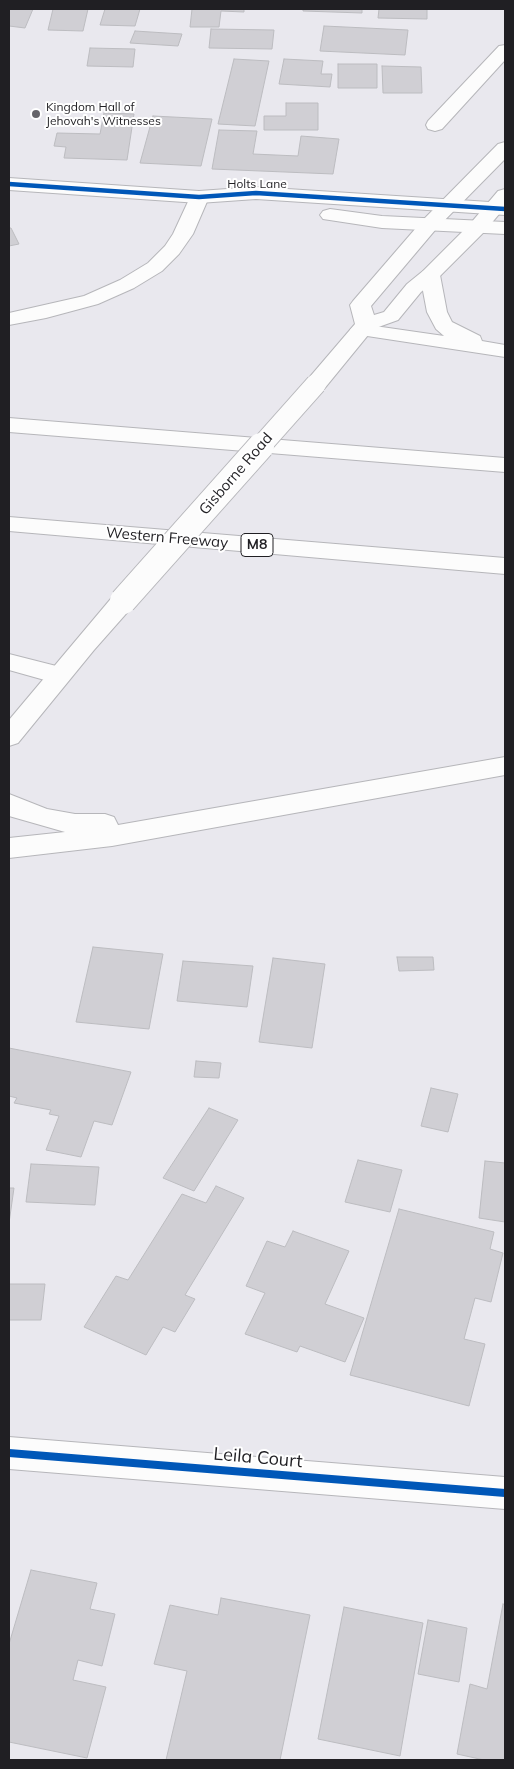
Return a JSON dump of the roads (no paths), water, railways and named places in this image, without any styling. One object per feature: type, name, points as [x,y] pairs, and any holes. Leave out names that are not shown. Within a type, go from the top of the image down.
[{"type":"main road","points":[[435,124],[505,50]]},
{"type":"main road","points":[[363,327],[360,305],[448,204],[505,148]]},
{"type":"main road","name":"Holts Lane","points":[[9,184],[199,197],[256,193],[448,204],[502,204]]},
{"type":"main road","points":[[9,319],[46,312],[91,300],[127,284],[155,267],[172,250],[183,234],[199,197]]},
{"type":"main road","name":"Holts Lane","points":[[199,197],[252,210],[429,225],[505,228]]},
{"type":"main road","points":[[363,327],[391,316],[414,288],[430,275],[502,204]]},
{"type":"main road","points":[[430,275],[437,312],[443,325],[451,332],[498,350]]},
{"type":"main road","points":[[363,327],[498,350]]},
{"type":"main road","name":"Gisborne Road","points":[[9,738],[59,675],[316,384],[363,327]]},
{"type":"main road","points":[[9,425],[505,465]]},
{"type":"main road","name":"Western Freeway","points":[[9,524],[505,566]]},
{"type":"main road","points":[[9,662],[59,675]]},
{"type":"main road","points":[[9,848],[112,836],[505,766]]},
{"type":"main road","points":[[9,804],[17,809],[46,818],[75,824],[179,823]]},
{"type":"main road","name":"Leila Court","points":[[9,1453],[505,1493]]},
{"type":"place","name":"Kingdom Hall of Jehovah's Witnesses","points":[[36,114]]}]
